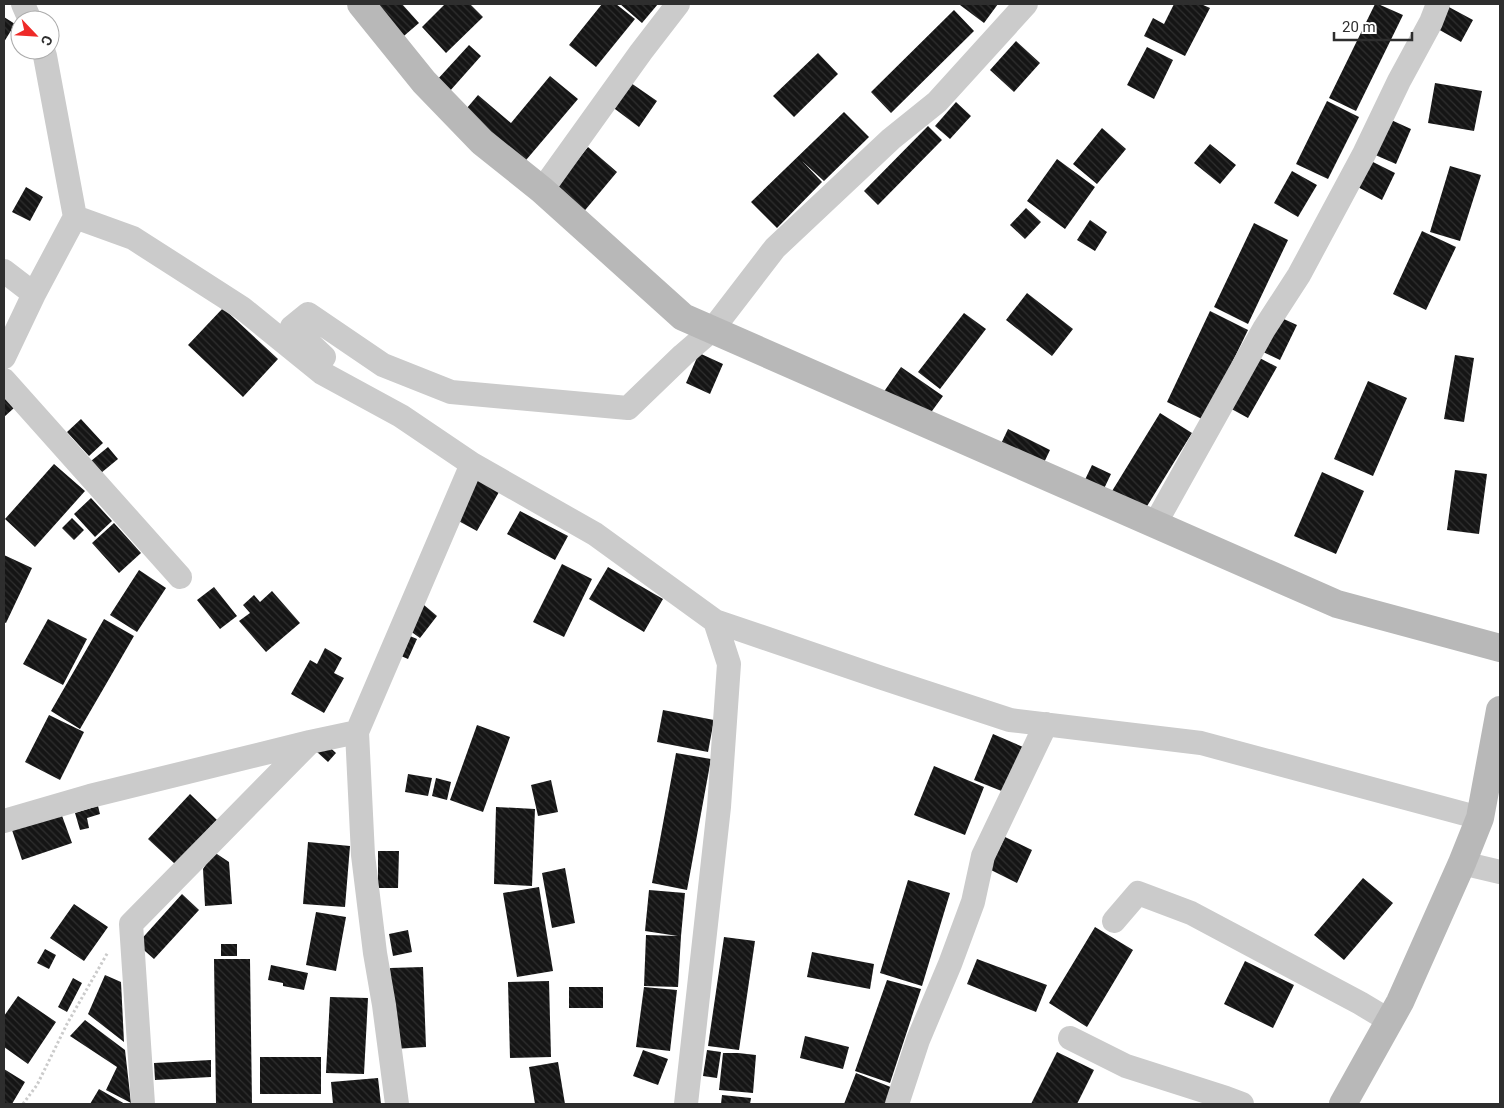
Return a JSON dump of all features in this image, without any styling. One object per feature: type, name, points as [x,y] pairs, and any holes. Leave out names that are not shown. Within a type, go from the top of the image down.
[{"type":"street","points":[[361,4],[424,82],[482,142],[542,190],[683,317],[1337,604],[1500,648]]},
{"type":"street","points":[[542,190],[641,52],[678,4]]},
{"type":"street","points":[[369,399],[292,327],[308,314],[383,365],[451,392],[628,408],[712,330],[776,248],[892,140],[937,102],[1026,4]]},
{"type":"street","points":[[1155,524],[1264,329],[1299,275],[1364,154],[1399,81],[1432,22],[1438,4]]},
{"type":"street","points":[[4,357],[34,294],[75,217],[46,60]]},
{"type":"street","points":[[75,217],[133,238],[242,308],[322,373],[400,416],[472,464],[595,534],[715,621],[1010,720],[1201,743],[1480,818]]},
{"type":"street","points":[[4,271],[34,294]]},
{"type":"street","points":[[4,380],[180,577]]},
{"type":"street","points":[[397,1104],[363,855],[357,732],[472,464]]},
{"type":"street","points":[[686,1104],[720,807],[729,664],[715,621]]},
{"type":"street","points":[[1343,1104],[1404,994],[1480,818],[1500,710]]},
{"type":"street","points":[[897,1104],[918,1040],[950,964],[973,902],[983,856],[1046,724]]},
{"type":"street","points":[[4,821],[90,796],[357,732]]},
{"type":"street","points":[[143,1104],[132,924],[310,742]]},
{"type":"street","points":[[1462,863],[1500,872]]},
{"type":"street","points":[[1114,921],[1138,893],[1190,913],[1360,1003],[1390,1021]]},
{"type":"street","points":[[1070,1038],[1126,1066],[1242,1104]]},
{"type":"path","points":[[23,1104],[37,1085],[67,1024],[109,950],[132,924]]},
{"type":"building","points":[[367,4],[402,4],[419,23],[398,41]]},
{"type":"building","points":[[445,4],[470,4],[483,17],[446,53],[422,27]]},
{"type":"building","points":[[602,4],[616,4],[635,19],[596,67],[569,45]]},
{"type":"building","points":[[620,4],[658,4],[642,23]]},
{"type":"building","points":[[961,4],[998,4],[984,23]]},
{"type":"building","points":[[1174,4],[1201,4],[1210,8],[1185,56],[1144,36],[1153,18],[1164,24]]},
{"type":"building","points":[[1375,4],[1403,15],[1356,111],[1329,98]]},
{"type":"building","points":[[1447,6],[1473,20],[1461,42],[1436,28]]},
{"type":"building","points":[[954,10],[974,31],[891,113],[871,92]]},
{"type":"building","points":[[4,17],[10,21],[10,32],[4,42]]},
{"type":"building","points":[[1016,41],[1040,63],[1014,92],[990,70]]},
{"type":"building","points":[[469,45],[481,56],[449,92],[436,81]]},
{"type":"building","points":[[1147,47],[1173,60],[1154,99],[1127,85]]},
{"type":"building","points":[[818,53],[838,74],[794,117],[773,96]]},
{"type":"building","points":[[550,76],[578,99],[521,166],[461,115],[478,95],[511,123]]},
{"type":"building","points":[[628,81],[657,101],[639,127],[611,106]]},
{"type":"building","points":[[1435,83],[1482,91],[1474,131],[1428,123]]},
{"type":"building","points":[[1327,101],[1359,117],[1328,179],[1296,164]]},
{"type":"building","points":[[956,102],[971,116],[950,139],[935,126]]},
{"type":"building","points":[[844,112],[869,137],[824,181],[802,161],[822,182],[777,228],[751,202]]},
{"type":"building","points":[[1389,119],[1411,129],[1396,164],[1373,154]]},
{"type":"building","points":[[928,126],[942,140],[878,205],[864,191]]},
{"type":"building","points":[[1102,128],[1126,149],[1097,184],[1073,164]]},
{"type":"building","points":[[1210,144],[1236,165],[1220,184],[1194,163]]},
{"type":"building","points":[[588,147],[617,172],[581,215],[552,191]]},
{"type":"building","points":[[1057,159],[1095,187],[1065,229],[1027,201]]},
{"type":"building","points":[[1369,160],[1395,173],[1382,200],[1356,186]]},
{"type":"building","points":[[1450,166],[1481,175],[1460,241],[1430,232]]},
{"type":"building","points":[[1292,171],[1317,185],[1298,217],[1274,203]]},
{"type":"building","points":[[26,187],[43,197],[30,221],[12,212]]},
{"type":"building","points":[[1026,208],[1041,222],[1025,239],[1010,225]]},
{"type":"building","points":[[1090,220],[1107,232],[1095,251],[1077,240]]},
{"type":"building","points":[[1254,223],[1288,240],[1248,324],[1214,307]]},
{"type":"building","points":[[1422,231],[1456,247],[1426,310],[1393,294]]},
{"type":"building","points":[[1027,293],[1073,329],[1052,356],[1006,320]]},
{"type":"building","points":[[223,308],[278,359],[243,397],[188,345]]},
{"type":"building","points":[[1210,311],[1248,330],[1204,420],[1167,402]]},
{"type":"building","points":[[964,313],[986,329],[940,389],[918,372]]},
{"type":"building","points":[[1275,315],[1297,325],[1280,360],[1259,350]]},
{"type":"building","points":[[699,353],[723,364],[710,394],[686,383]]},
{"type":"building","points":[[1254,355],[1277,367],[1248,418],[1226,406]]},
{"type":"building","points":[[1455,355],[1474,358],[1464,422],[1444,419]]},
{"type":"building","points":[[901,367],[943,396],[924,422],[883,393]]},
{"type":"building","points":[[1368,381],[1407,398],[1373,476],[1334,459]]},
{"type":"building","points":[[4,396],[14,408],[4,417]]},
{"type":"building","points":[[1160,413],[1192,433],[1141,516],[1109,496]]},
{"type":"building","points":[[81,419],[103,443],[89,456],[67,432]]},
{"type":"building","points":[[1008,429],[1050,450],[1041,469],[999,448]]},
{"type":"building","points":[[108,447],[118,459],[101,473],[91,461]]},
{"type":"building","points":[[54,464],[85,491],[35,547],[5,519]]},
{"type":"building","points":[[1092,465],[1111,474],[1101,495],[1082,486]]},
{"type":"building","points":[[1455,470],[1487,474],[1479,534],[1447,530]]},
{"type":"building","points":[[1322,472],[1364,491],[1336,554],[1294,536]]},
{"type":"building","points":[[475,478],[499,492],[477,531],[453,518]]},
{"type":"building","points":[[91,498],[112,521],[95,537],[74,514]]},
{"type":"building","points":[[520,511],[568,536],[555,560],[507,534]]},
{"type":"building","points":[[72,518],[84,530],[74,540],[62,528]]},
{"type":"building","points":[[114,523],[141,553],[119,573],[92,543]]},
{"type":"building","points":[[4,555],[32,568],[6,623],[4,622]]},
{"type":"building","points":[[562,564],[592,579],[564,637],[533,622]]},
{"type":"building","points":[[608,567],[663,599],[644,632],[589,599]]},
{"type":"building","points":[[139,570],[166,588],[137,632],[110,615]]},
{"type":"building","points":[[214,587],[237,616],[220,629],[197,600]]},
{"type":"building","points":[[272,591],[300,623],[266,652],[239,621],[250,613],[243,605],[254,595],[260,602]]},
{"type":"building","points":[[424,605],[437,616],[420,638],[406,628]]},
{"type":"building","points":[[48,619],[87,639],[63,685],[23,664]]},
{"type":"building","points":[[104,619],[134,636],[80,729],[51,711]]},
{"type":"building","points":[[403,633],[417,639],[408,659],[394,653]]},
{"type":"building","points":[[325,648],[342,658],[334,673],[344,678],[324,713],[291,694],[310,660],[317,664]]},
{"type":"building","points":[[663,710],[714,720],[708,752],[657,742]]},
{"type":"building","points":[[49,715],[84,732],[60,780],[25,762]]},
{"type":"building","points":[[477,725],[510,737],[483,812],[450,800]]},
{"type":"building","points":[[993,734],[1023,747],[1004,792],[974,780]]},
{"type":"building","points":[[325,743],[336,753],[328,762],[317,752]]},
{"type":"building","points":[[676,753],[711,759],[687,890],[652,883]]},
{"type":"building","points":[[934,766],[984,787],[965,835],[914,815]]},
{"type":"building","points":[[408,774],[432,778],[428,796],[405,792]]},
{"type":"building","points":[[436,778],[451,782],[447,800],[432,796]]},
{"type":"building","points":[[551,780],[558,812],[538,816],[531,785]]},
{"type":"building","points":[[190,794],[217,820],[175,864],[148,839]]},
{"type":"building","points":[[98,806],[100,814],[87,818],[89,828],[80,830],[75,813]]},
{"type":"building","points":[[496,807],[535,809],[532,886],[494,884]]},
{"type":"building","points":[[61,813],[72,843],[22,860],[12,830]]},
{"type":"building","points":[[1005,837],[1032,850],[1017,883],[989,869]]},
{"type":"building","points":[[308,842],[350,846],[345,907],[303,904]]},
{"type":"building","points":[[378,851],[399,851],[398,888],[378,888]]},
{"type":"building","points":[[214,852],[229,862],[232,904],[205,906],[203,869]]},
{"type":"building","points":[[565,868],[575,923],[552,928],[542,873]]},
{"type":"building","points":[[1363,878],[1393,903],[1344,960],[1314,935]]},
{"type":"building","points":[[908,880],[950,893],[922,986],[880,973]]},
{"type":"building","points":[[539,887],[553,971],[517,977],[503,893]]},
{"type":"building","points":[[649,890],[685,893],[678,987],[644,986],[646,935],[678,936],[645,931]]},
{"type":"building","points":[[182,894],[199,910],[154,959],[137,944]]},
{"type":"building","points":[[74,904],[108,927],[84,961],[50,938]]},
{"type":"building","points":[[316,912],[346,917],[336,971],[306,965]]},
{"type":"building","points":[[1095,927],[1133,950],[1087,1027],[1049,1003]]},
{"type":"building","points":[[408,930],[412,952],[393,956],[389,934]]},
{"type":"building","points":[[724,937],[755,941],[739,1050],[708,1046]]},
{"type":"building","points":[[221,944],[237,944],[237,956],[221,956]]},
{"type":"building","points":[[45,949],[56,955],[49,969],[37,963]]},
{"type":"building","points":[[812,952],[874,964],[870,989],[807,977]]},
{"type":"building","points":[[214,959],[250,959],[252,1104],[216,1104]]},
{"type":"building","points":[[977,959],[1047,985],[1036,1012],[967,984]]},
{"type":"building","points":[[1245,961],[1294,985],[1273,1028],[1224,1004]]},
{"type":"building","points":[[271,965],[308,973],[304,990],[283,986],[283,983],[268,980]]},
{"type":"building","points":[[423,967],[426,1047],[394,1049],[390,968]]},
{"type":"building","points":[[105,975],[121,982],[124,1042],[88,1014]]},
{"type":"building","points":[[73,978],[82,983],[67,1012],[58,1007]]},
{"type":"building","points":[[887,980],[921,989],[890,1083],[855,1071]]},
{"type":"building","points":[[549,981],[551,1057],[510,1058],[508,982]]},
{"type":"building","points":[[569,987],[603,987],[603,1008],[569,1008]]},
{"type":"building","points":[[644,987],[677,990],[670,1051],[636,1047]]},
{"type":"building","points":[[18,996],[56,1022],[28,1064],[4,1047],[4,1016]]},
{"type":"building","points":[[330,997],[368,998],[364,1074],[326,1073]]},
{"type":"building","points":[[85,1020],[125,1050],[131,1103],[106,1090],[117,1067],[70,1036]]},
{"type":"building","points":[[805,1036],[849,1047],[843,1069],[800,1058]]},
{"type":"building","points":[[643,1050],[668,1059],[658,1085],[633,1076]]},
{"type":"building","points":[[707,1050],[721,1052],[717,1078],[703,1076]]},
{"type":"building","points":[[1057,1052],[1094,1070],[1077,1104],[1031,1104]]},
{"type":"building","points":[[723,1053],[756,1055],[753,1093],[719,1090]]},
{"type":"building","points":[[260,1057],[321,1057],[321,1094],[260,1094]]},
{"type":"building","points":[[211,1060],[211,1077],[155,1080],[154,1063]]},
{"type":"building","points":[[558,1062],[565,1104],[535,1104],[529,1067]]},
{"type":"building","points":[[4,1069],[25,1082],[12,1104],[4,1104]]},
{"type":"building","points":[[856,1073],[893,1088],[887,1104],[844,1104]]},
{"type":"building","points":[[378,1078],[381,1104],[333,1104],[331,1082]]},
{"type":"building","points":[[99,1089],[125,1104],[90,1104]]},
{"type":"building","points":[[722,1095],[751,1098],[750,1104],[721,1104]]}]
